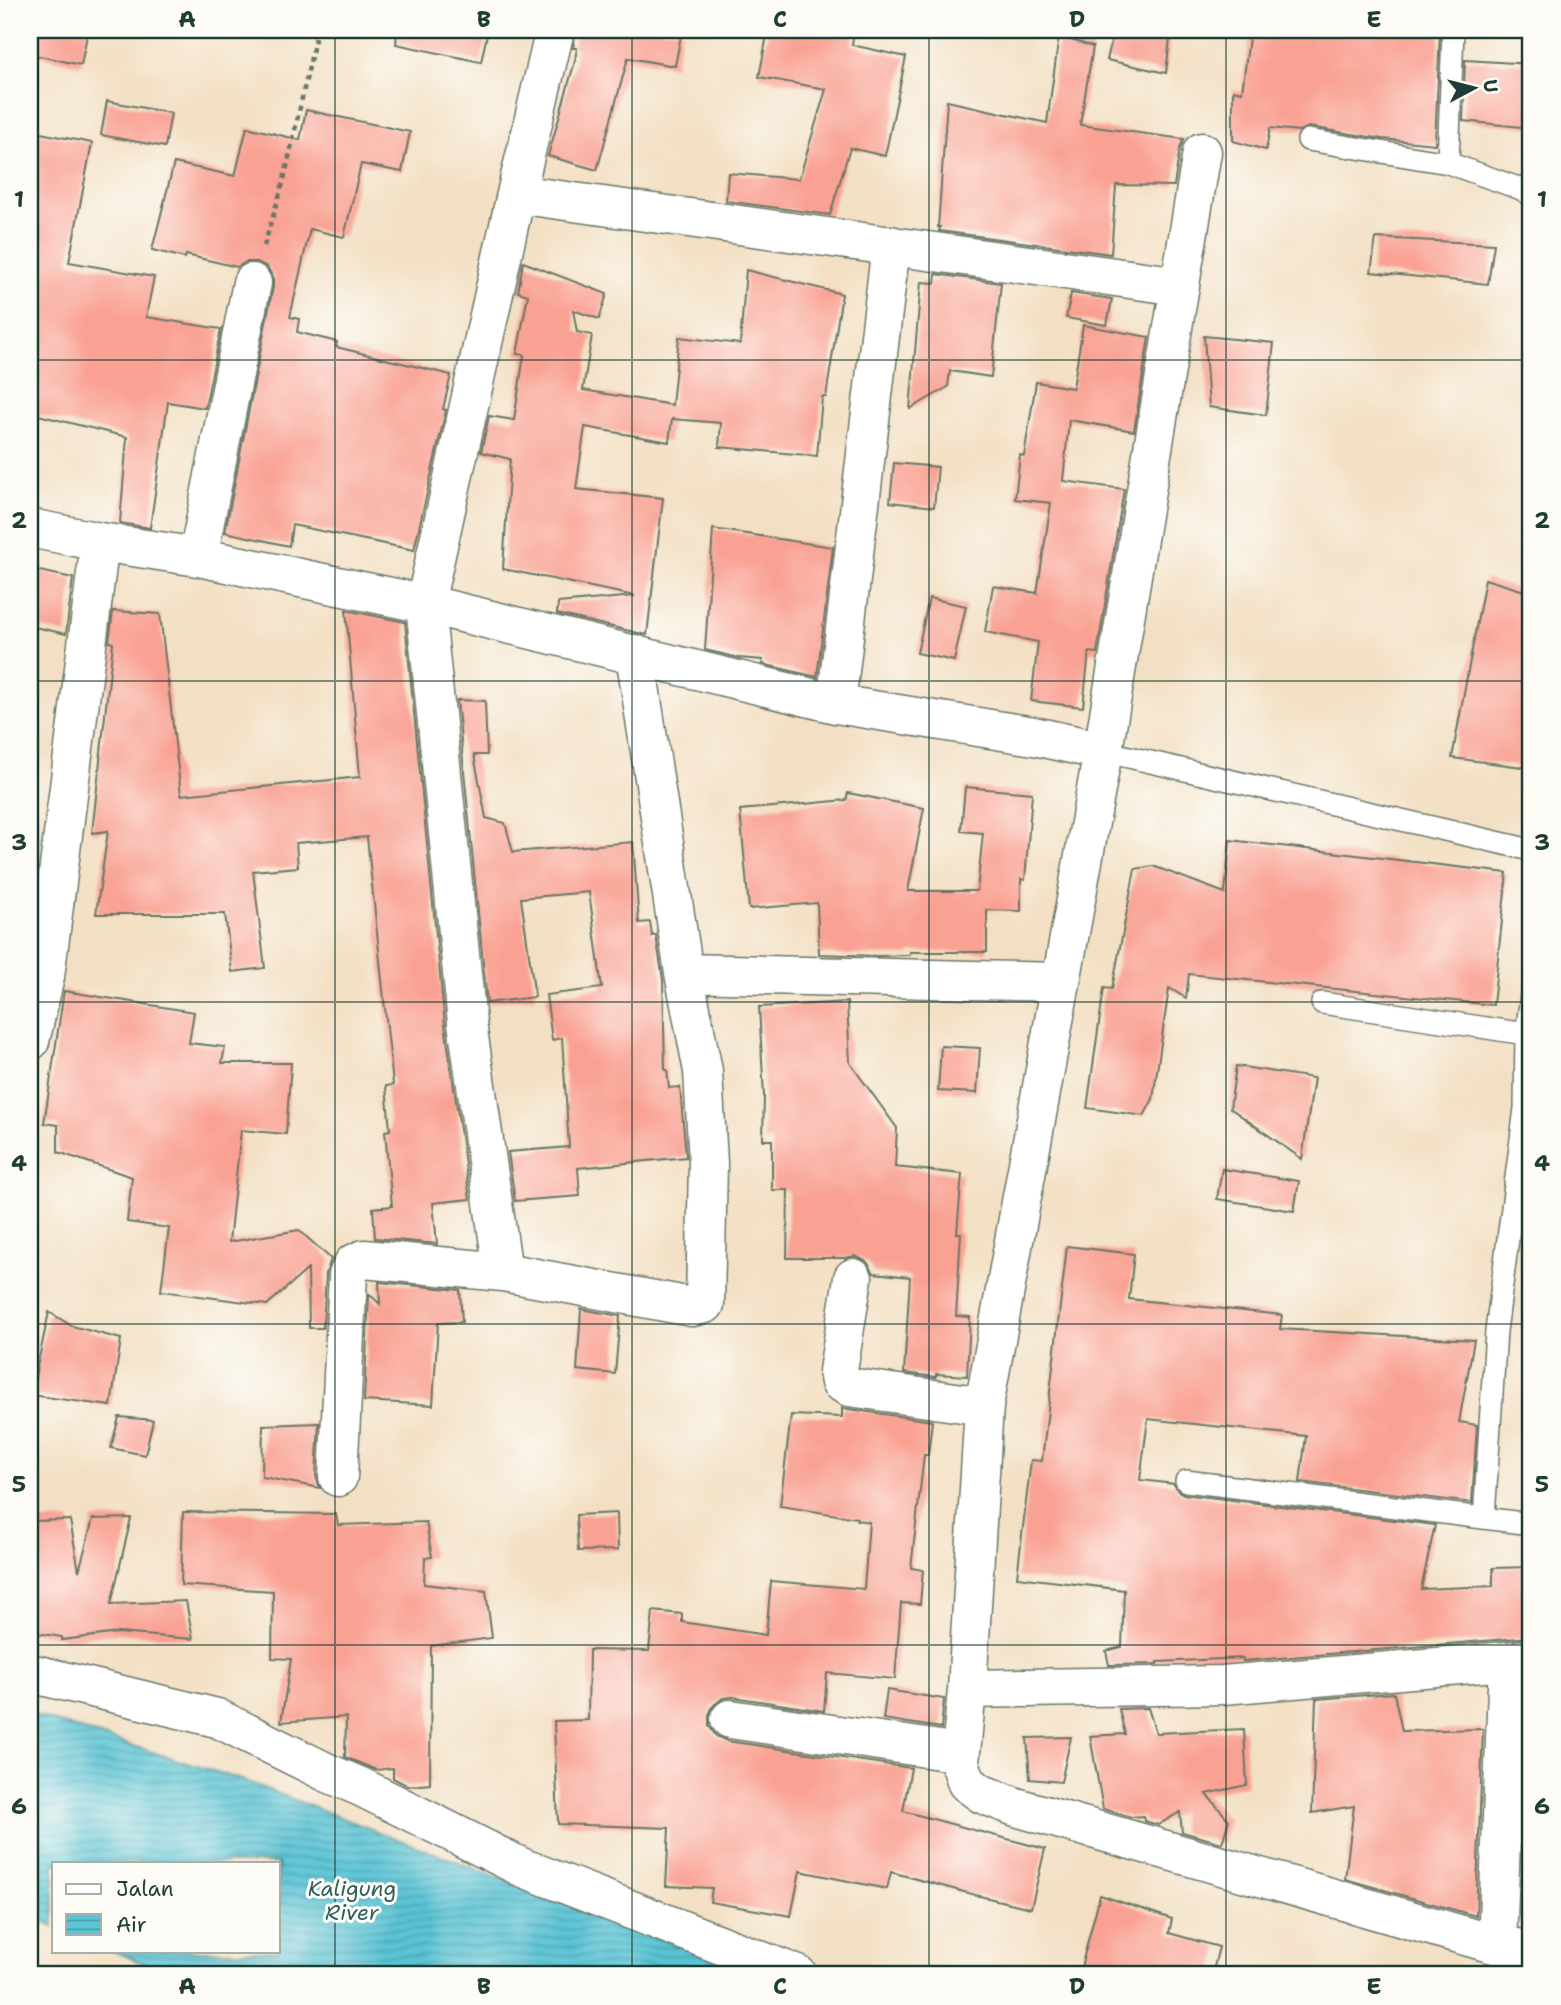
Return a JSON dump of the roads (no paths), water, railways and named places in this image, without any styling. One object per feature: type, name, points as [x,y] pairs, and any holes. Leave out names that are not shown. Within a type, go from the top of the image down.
[{"type":"street","points":[[503,1272],[467,1023],[425,604],[555,30]]},
{"type":"street","points":[[967,1689],[1223,1685],[1520,1660],[1514,1948],[1016,1807],[982,1794],[967,1783],[960,1763],[984,1406],[1103,751],[1202,152]]},
{"type":"street","points":[[516,194],[1180,286]]},
{"type":"street","points":[[836,704],[891,245]]},
{"type":"street","points":[[198,557],[252,284]]},
{"type":"street","points":[[30,528],[198,557],[425,604],[836,704],[1034,736],[1103,751]]},
{"type":"street","points":[[30,1041],[46,977],[100,542]]},
{"type":"street","points":[[338,1478],[348,1275],[353,1264],[364,1259],[503,1272],[692,1307],[705,1304],[708,1164],[703,1072],[684,972],[635,654]]},
{"type":"street","points":[[684,972],[1061,982]]},
{"type":"street","points":[[853,1278],[838,1371],[840,1382],[849,1387],[984,1406]]},
{"type":"street","points":[[30,1672],[217,1718],[521,1867],[798,1975]]},
{"type":"street","points":[[730,1719],[960,1753]]},
{"type":"lane","points":[[1448,163],[1453,30]]},
{"type":"lane","points":[[1308,140],[1448,163],[1531,195]]},
{"type":"lane","points":[[1103,751],[1531,850]]},
{"type":"lane","points":[[1484,1518],[1496,1331],[1528,1108],[1526,1034],[1531,996]]},
{"type":"lane","points":[[1322,1003],[1526,1034]]},
{"type":"lane","points":[[1186,1480],[1531,1524]]},
{"type":"water","name":"Kaligung River","points":[[30,1714],[245,1781],[755,1975],[173,1975],[116,1952],[280,1952],[280,1862],[52,1862],[52,1925],[30,1916]]}]
